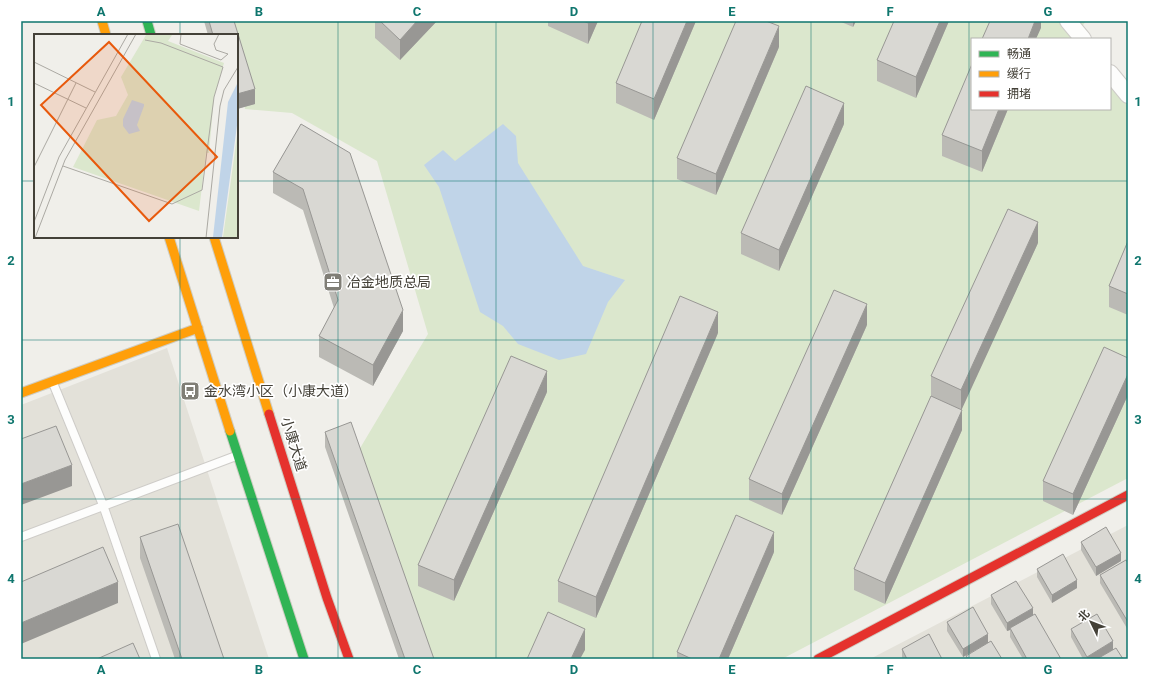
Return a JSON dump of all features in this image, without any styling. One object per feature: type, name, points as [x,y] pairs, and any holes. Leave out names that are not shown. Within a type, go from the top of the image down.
[{"type":"main road","points":[[102,21],[106,34]]},
{"type":"main road","points":[[147,21],[151,34]]},
{"type":"main road","points":[[169,238],[287,611],[304,659]]},
{"type":"main road","name":"小康大道","points":[[214,238],[327,598],[349,659]]},
{"type":"main road","points":[[21,393],[198,328]]},
{"type":"main road","points":[[818,659],[1128,495]]},
{"type":"street","points":[[1068,21],[1082,38]]},
{"type":"street","points":[[1111,73],[1128,94]]},
{"type":"lane","points":[[52,382],[103,505],[156,659]]},
{"type":"lane","points":[[21,537],[239,455]]},
{"type":"shaded area","points":[[167,348],[269,659],[21,659],[21,405]]},
{"type":"shaded area","points":[[1128,525],[1128,659],[870,659]]},
{"type":"green space","points":[[220,21],[1086,21],[1074,38],[971,38],[971,110],[1111,110],[1111,83],[1128,103],[1128,478],[782,659],[425,659],[356,455],[428,334],[377,161],[292,113],[245,109],[238,84],[238,34],[236,34]]},
{"type":"water","points":[[503,124],[516,136],[518,163],[583,266],[625,280],[608,302],[586,354],[559,360],[518,344],[503,326],[480,312],[439,187],[424,165],[443,150],[455,161]]},
{"type":"building","points":[[209,21],[234,21],[255,89],[238,94],[238,34],[213,34]]},
{"type":"building","points":[[380,21],[417,21],[400,40]]},
{"type":"building","points":[[642,21],[687,21],[654,99],[616,83]]},
{"type":"building","points":[[736,21],[766,21],[779,26],[716,174],[677,158]]},
{"type":"building","points":[[894,21],[940,21],[916,77],[877,60]]},
{"type":"building","points":[[990,21],[1035,21],[1028,38],[982,38]]},
{"type":"building","points":[[971,66],[971,110],[999,110],[982,151],[942,135]]},
{"type":"building","points":[[806,86],[844,103],[779,250],[741,233]]},
{"type":"building","points":[[301,124],[350,153],[403,310],[373,365],[319,336],[338,300],[303,189],[273,172]]},
{"type":"building","points":[[1008,209],[1038,222],[961,390],[931,376]]},
{"type":"building","points":[[1128,241],[1128,294],[1109,286]]},
{"type":"building","points":[[834,290],[867,304],[782,494],[749,479]]},
{"type":"building","points":[[680,296],[718,312],[596,597],[558,581]]},
{"type":"building","points":[[1104,347],[1128,358],[1128,374],[1073,494],[1043,481]]},
{"type":"building","points":[[511,356],[547,371],[454,580],[418,565]]},
{"type":"building","points":[[931,396],[962,410],[885,583],[854,569]]},
{"type":"building","points":[[351,422],[434,659],[405,659],[325,432]]},
{"type":"building","points":[[56,426],[72,465],[21,484],[21,439]]},
{"type":"building","points":[[736,515],[774,532],[719,659],[692,659],[677,652]]},
{"type":"building","points":[[178,524],[224,659],[182,659],[140,537]]},
{"type":"building","points":[[1106,527],[1121,553],[1096,567],[1081,542]]},
{"type":"building","points":[[103,547],[118,582],[21,623],[21,582]]},
{"type":"building","points":[[1063,554],[1077,580],[1052,595],[1037,569]]},
{"type":"building","points":[[1126,560],[1128,563],[1128,622],[1100,575]]},
{"type":"building","points":[[1016,581],[1033,608],[1007,623],[991,595]]},
{"type":"building","points":[[973,607],[988,634],[963,649],[947,622]]},
{"type":"building","points":[[548,612],[585,629],[571,659],[527,659]]},
{"type":"building","points":[[1035,614],[1061,659],[1027,659],[1010,628]]},
{"type":"building","points":[[1097,614],[1113,641],[1087,657],[1071,629]]},
{"type":"building","points":[[929,634],[942,659],[907,659],[902,649]]},
{"type":"building","points":[[991,641],[1002,659],[968,659],[966,656]]},
{"type":"building","points":[[133,643],[140,659],[97,659]]},
{"type":"building","points":[[1116,648],[1123,659],[1097,659]]},
{"type":"traffic: fast","points":[[147,21],[151,34]]},
{"type":"traffic: fast","points":[[230,431],[304,659]]},
{"type":"traffic: slow","points":[[102,21],[106,34]]},
{"type":"traffic: slow","points":[[169,238],[230,431]]},
{"type":"traffic: slow","points":[[214,238],[269,414]]},
{"type":"traffic: slow","points":[[21,393],[198,328]]},
{"type":"traffic: jam","points":[[269,414],[327,598],[349,659]]},
{"type":"traffic: jam","points":[[818,659],[1128,495]]},
{"type":"place","name":"冶金地质总局","points":[[333,282]]},
{"type":"place","name":"金水湾小区（小康大道）","points":[[190,391]]}]
